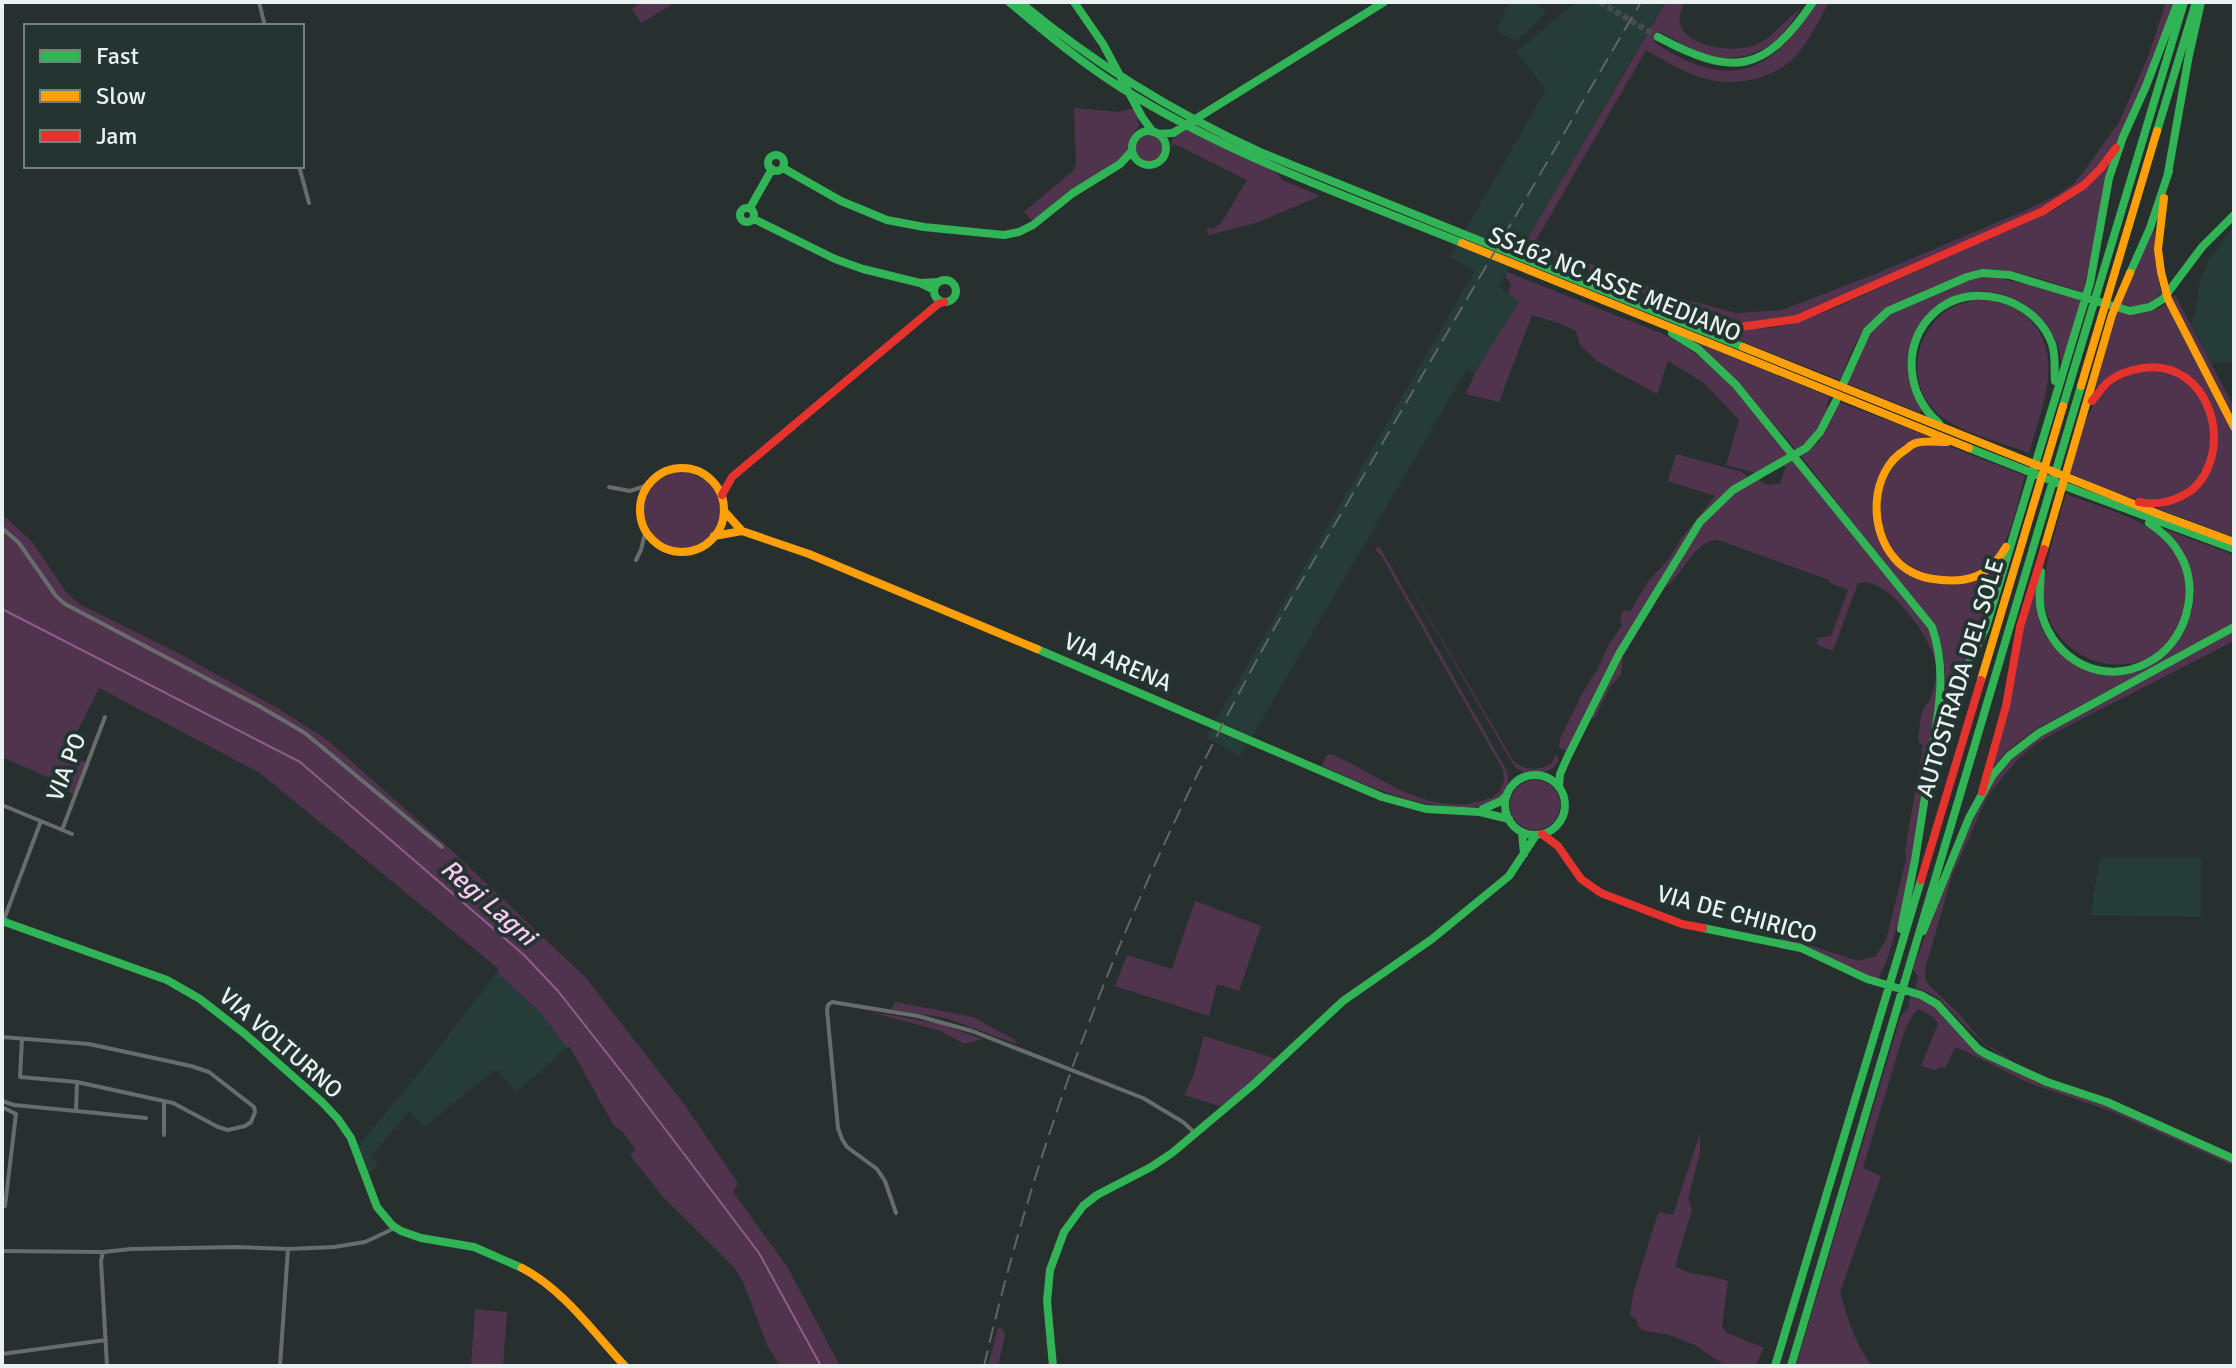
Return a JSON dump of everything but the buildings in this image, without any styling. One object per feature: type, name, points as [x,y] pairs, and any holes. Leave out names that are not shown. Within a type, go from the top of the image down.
[{"type":"main road","name":"SS162 NC ASSE MEDIANO","points":[[1009,2],[1062,47],[1120,87],[1197,127],[1302,174],[1649,320],[1669,322],[1949,430],[2079,487],[2234,542]]},
{"type":"main road","name":"SS162 NC ASSE MEDIANO","points":[[1020,2],[1064,39],[1182,119]]},
{"type":"main road","points":[[1074,2],[1099,36],[1143,119],[1166,147]]},
{"type":"main road","points":[[1122,163],[1157,163],[1164,156],[1173,133],[1384,2]]},
{"type":"main road","points":[[1658,37],[1706,61],[1743,63],[1780,45],[1799,25],[1813,2]]},
{"type":"main road","points":[[1930,765],[1952,700],[1986,627],[2090,283],[2109,178],[2178,2]]},
{"type":"main road","name":"AUTOSTRADA DEL SOLE","points":[[1775,1366],[2184,2]]},
{"type":"main road","points":[[2199,2],[2157,240],[2158,257],[2168,299],[2234,427]]},
{"type":"main road","name":"AUTOSTRADA DEL SOLE","points":[[1791,1366],[1906,973],[2199,2]]},
{"type":"main road","points":[[783,168],[848,206],[904,224],[980,234],[1009,234],[1033,224],[1071,194],[1122,163],[1132,151],[1143,119]]},
{"type":"main road","points":[[1138,135],[1145,132],[1173,133]]},
{"type":"main road","points":[[1669,322],[1754,328],[1797,319],[2070,197],[2090,182],[2106,164],[2123,137]]},
{"type":"main road","points":[[1132,151],[1138,161]]},
{"type":"main road","points":[[711,479],[722,495],[724,511],[722,525],[714,536],[697,549],[676,551],[655,541],[646,529],[641,510],[648,485],[660,474],[682,468],[697,471],[711,479],[723,481],[732,477],[938,304],[954,298],[956,288],[948,280],[920,283],[863,269],[835,259],[754,219],[746,222],[740,217],[742,210],[750,208],[772,169],[771,157],[776,155],[783,158],[783,168]]},
{"type":"main road","points":[[772,169],[777,171],[783,168]]},
{"type":"main road","points":[[1906,973],[1982,792],[2006,706],[2020,627],[2112,315],[2146,239],[2169,171]]},
{"type":"main road","name":"SS162 NC ASSE MEDIANO","points":[[1302,174],[1578,281],[1970,447],[2018,462]]},
{"type":"main road","points":[[1844,382],[1860,343],[1876,321],[1888,311],[1958,280],[1982,273],[2010,275],[2121,309],[2143,310],[2163,299],[2202,247],[2234,215]]},
{"type":"main road","points":[[922,317],[932,305],[940,281]]},
{"type":"main road","points":[[920,283],[944,302]]},
{"type":"main road","points":[[1949,430],[1934,420],[1915,391],[1911,361],[1913,348],[1929,319],[1942,307],[1958,299],[1995,295],[2015,301],[2039,320],[2052,343],[2055,358],[2052,404]]},
{"type":"main road","points":[[1669,322],[1720,368],[1789,449],[1932,627],[1942,656],[1943,674],[1930,765],[1891,979]]},
{"type":"main road","points":[[2085,412],[2101,388],[2117,375],[2134,368],[2163,367],[2197,383],[2210,398],[2218,415],[2221,434],[2219,453],[2211,471],[2199,486],[2183,497],[2165,503],[2146,504],[2107,497]]},
{"type":"main road","points":[[1559,787],[1560,774],[1568,756],[1619,654],[1700,522],[1733,490],[1816,440],[1824,430],[1836,401]]},
{"type":"main road","points":[[1970,447],[1939,441],[1918,443],[1901,450],[1891,460],[1877,486],[1875,503],[1878,531],[1891,556],[1914,574],[1930,581],[1964,582],[1991,568],[2002,555],[2017,524]]},
{"type":"main road","points":[[722,495],[732,477]]},
{"type":"main road","name":"SS162 NC ASSE MEDIANO","points":[[2107,497],[2234,549]]},
{"type":"main road","points":[[2044,548],[2040,580],[2041,612],[2053,641],[2064,653],[2078,663],[2110,673],[2146,665],[2160,656],[2185,621],[2190,593],[2187,568],[2181,554],[2162,532],[2107,497]]},
{"type":"main road","name":"VIA ARENA","points":[[724,511],[742,531],[848,569],[1382,797],[1409,806],[1448,811],[1482,810],[1509,819]]},
{"type":"main road","name":"VIA ARENA","points":[[714,536],[742,531]]},
{"type":"main road","points":[[1982,792],[2004,761],[2039,733],[2234,627]]},
{"type":"main road","points":[[1482,810],[1501,801],[1524,778],[1549,775],[1556,771],[1568,756]]},
{"type":"main road","points":[[1507,795],[1505,804],[1509,819],[1522,832],[1539,834],[1556,827],[1563,818],[1564,796],[1559,787],[1542,776]]},
{"type":"main road","points":[[1556,827],[1558,846]]},
{"type":"main road","points":[[1522,832],[1524,854]]},
{"type":"main road","points":[[1053,1366],[1047,1286],[1064,1232],[1076,1214],[1097,1195],[1172,1153],[1254,1084],[1343,1001],[1432,939],[1478,902],[1509,876],[1539,834]]},
{"type":"main road","name":"VIA DE CHIRICO","points":[[1539,834],[1558,846],[1581,879],[1601,893],[1682,924],[1801,948],[1867,979],[1921,995],[1937,1004],[1986,1054],[2035,1077],[2107,1102],[2234,1159]]},
{"type":"main road","name":"VIA VOLTURNO","points":[[2,921],[167,980],[230,1019],[329,1108],[350,1138],[365,1181],[385,1219],[395,1228]]},
{"type":"main road","points":[[395,1228],[410,1235],[473,1247],[536,1276],[625,1366]]},
{"type":"street","points":[[259,2],[264,24]]},
{"type":"street","points":[[300,168],[309,203]]},
{"type":"street","points":[[609,487],[630,491],[648,485]]},
{"type":"street","points":[[2,528],[19,543],[65,604],[305,733],[442,847]]},
{"type":"street","points":[[636,560],[646,529]]},
{"type":"street","name":"VIA PO","points":[[62,830],[105,717]]},
{"type":"street","name":"VIA PO","points":[[2,805],[72,834]]},
{"type":"street","points":[[2,921],[41,821]]},
{"type":"street","points":[[896,1213],[885,1181],[877,1169],[847,1147],[838,1128],[828,1005],[832,1002],[918,1016],[972,1031],[1132,1093],[1164,1108],[1195,1133]]},
{"type":"street","points":[[2,1037],[74,1043],[125,1051],[209,1072],[254,1107],[255,1112],[251,1122],[245,1126],[228,1130],[173,1103],[77,1082],[20,1077],[22,1039]]},
{"type":"street","points":[[76,1111],[77,1082]]},
{"type":"street","points":[[2,1101],[14,1105],[146,1118]]},
{"type":"street","points":[[164,1101],[164,1135]]},
{"type":"street","points":[[2,1107],[16,1114],[5,1206]]},
{"type":"street","points":[[2,1251],[334,1247],[365,1242],[395,1228]]},
{"type":"street","points":[[280,1366],[288,1249]]},
{"type":"street","points":[[103,1252],[107,1366]]},
{"type":"street","points":[[2,1354],[106,1340]]},
{"type":"shaded area","points":[[640,2],[676,2],[641,23],[632,9]]},
{"type":"shaded area","points":[[1509,2],[1534,2],[1548,12],[1516,41],[1496,31]]},
{"type":"shaded area","points":[[1576,2],[1665,2],[1498,287],[1519,300],[1477,374],[1467,369],[1240,757],[1206,737],[1475,270],[1450,257],[1546,89],[1516,52]]},
{"type":"shaded area","points":[[1666,2],[1685,2],[1680,16],[1682,27],[1689,36],[1713,47],[1727,49],[1760,43],[1800,9],[1785,32],[1773,43],[1740,57],[1705,55],[1660,32],[1654,42],[1680,58],[1726,71],[1746,68],[1765,60],[1800,27],[1816,2],[1829,2],[1800,51],[1779,69],[1753,80],[1710,80],[1684,71],[1646,50],[1535,242],[1667,294],[1662,301],[1524,244]]},
{"type":"shaded area","points":[[2166,2],[2176,2],[2123,137],[2101,166],[2062,198],[1803,315],[1746,325],[1702,318],[1664,302],[1677,297],[1736,313],[1782,310],[1873,275],[2057,195],[2073,184],[2085,170],[2119,122],[2148,57]]},
{"type":"shaded area","points":[[1074,108],[1119,112],[1135,108],[1139,126],[1131,137],[1124,158],[1071,190],[1032,221],[1024,212],[1074,170]]},
{"type":"shaded area","points":[[1186,129],[1277,173],[1282,180],[1320,196],[1256,223],[1209,235],[1206,227],[1213,229],[1221,223],[1247,180],[1175,144],[1171,147],[1172,139]]},
{"type":"shaded area","points":[[1149,135],[1158,139],[1162,148],[1158,157],[1149,161],[1140,157],[1136,148],[1140,139]]},
{"type":"shaded area","points":[[2112,161],[2083,292],[1999,270],[1949,281],[1911,297],[1868,325],[1855,344],[1840,380],[1715,331],[1770,328],[1828,311],[2052,211],[2084,188]]},
{"type":"shaded area","points":[[2234,220],[2234,362],[2211,363],[2191,324],[2199,284],[2209,260],[2232,228],[2228,225]]},
{"type":"shaded area","points":[[2152,231],[2155,231],[2155,255],[2162,293],[2142,305],[2120,304]]},
{"type":"shaded area","points":[[1507,272],[1663,334],[1683,345],[1701,357],[1732,387],[1788,455],[1755,473],[1726,465],[1739,420],[1704,383],[1668,361],[1657,394],[1597,361],[1580,345],[1576,331],[1532,315],[1499,402],[1466,394],[1475,373],[1519,301],[1508,294],[1511,284],[1505,276]]},
{"type":"shaded area","points":[[1993,277],[2045,288],[2081,300],[2062,363],[2053,336],[2033,311],[1998,293],[1971,292],[1941,307],[1911,348],[1907,360],[1908,375],[1923,409],[1920,413],[1847,383],[1863,343],[1891,313],[1972,278]]},
{"type":"shaded area","points":[[2175,295],[2234,407],[2234,420],[2172,298]]},
{"type":"shaded area","points":[[1975,300],[2002,303],[2021,312],[2039,332],[2046,348],[2048,382],[2029,453],[1947,421],[1928,402],[1921,389],[1918,361],[1926,333],[1946,311]]},
{"type":"shaded area","points":[[2168,303],[2234,431],[2234,537],[2156,508],[2181,492],[2195,465],[2199,435],[2194,404],[2181,379],[2160,365],[2132,366],[2095,387],[2118,310],[2144,313]]},
{"type":"shaded area","points":[[1693,341],[1830,397],[1826,406],[1830,409],[1817,434],[1796,450],[1733,377]]},
{"type":"shaded area","points":[[2149,369],[2179,375],[2197,388],[2209,404],[2216,423],[2216,443],[2211,462],[2201,478],[2185,492],[2153,501],[2116,493],[2070,473],[2086,421],[2101,395],[2129,375]]},
{"type":"shaded area","points":[[1839,402],[1933,438],[1903,445],[1892,455],[1877,479],[1872,506],[1874,523],[1883,547],[1892,560],[1919,579],[1952,585],[2001,565],[1975,642],[1941,722],[1944,665],[1936,630],[1801,456],[1819,441]]},
{"type":"shaded area","points":[[1943,444],[2025,476],[2005,543],[1986,567],[1962,578],[1939,579],[1914,570],[1891,549],[1880,522],[1882,493],[1902,456],[1921,445]]},
{"type":"shaded area","points":[[1676,454],[1742,472],[1747,477],[1711,505],[1685,539],[1615,655],[1567,750],[1559,748],[1560,739],[1583,692],[1623,624],[1620,622],[1623,610],[1630,612],[1649,580],[1669,559],[1715,496],[1668,481]]},
{"type":"shaded area","points":[[1794,460],[1930,631],[1940,671],[1913,857],[1902,909],[1878,979],[1779,941],[1780,938],[1800,942],[1858,961],[1876,956],[1886,940],[1906,859],[1923,746],[1918,741],[1921,716],[1931,696],[1936,668],[1926,639],[1894,598],[1870,583],[1858,583],[1833,651],[1818,645],[1817,638],[1831,636],[1848,590],[1829,580],[1718,540],[1709,542],[1664,588],[1623,657],[1621,674],[1610,687],[1594,719],[1590,716],[1627,644],[1704,523],[1729,498],[1758,478],[1766,484],[1780,484],[1784,465]]},
{"type":"shaded area","points":[[682,472],[696,475],[709,483],[717,496],[720,510],[717,524],[709,537],[696,545],[682,548],[668,545],[655,537],[647,524],[644,510],[647,496],[655,483],[668,475]]},
{"type":"shaded area","points":[[2066,494],[2143,525],[2165,540],[2180,560],[2187,585],[2183,618],[2170,642],[2152,656],[2131,664],[2108,664],[2086,657],[2067,644],[2052,626],[2044,601],[2045,577]]},
{"type":"shaded area","points":[[2,514],[33,543],[66,592],[79,604],[178,653],[326,739],[447,846],[586,978],[684,1104],[738,1183],[733,1192],[788,1268],[840,1366],[780,1366],[768,1347],[744,1284],[734,1267],[663,1197],[630,1155],[636,1150],[623,1132],[614,1126],[570,1047],[567,1048],[541,1013],[497,972],[499,969],[260,773],[99,688],[66,754],[90,764],[77,795],[50,785],[52,779],[2,757]]},
{"type":"shaded area","points":[[2164,529],[2234,555],[2234,624],[2034,730],[2008,750],[1993,767],[2009,705],[2019,643],[2035,589],[2039,620],[2048,639],[2063,653],[2099,673],[2156,661],[2187,621],[2194,597],[2190,572],[2179,548]]},
{"type":"shaded area","points":[[1384,541],[1513,760],[1527,768],[1537,768],[1552,763],[1555,755],[1559,759],[1551,769],[1532,774],[1514,766]]},
{"type":"shaded area","points":[[1379,546],[1507,771],[1506,789],[1491,803],[1463,807],[1426,803],[1391,794],[1322,766],[1326,756],[1331,754],[1406,792],[1445,804],[1466,804],[1488,799],[1496,795],[1503,784],[1503,770],[1381,555],[1375,550]]},
{"type":"shaded area","points":[[2234,630],[2234,641],[2037,743],[2018,759],[1991,791],[1952,876],[1925,969],[1928,984],[1980,1039],[1939,999],[1915,988],[1918,977],[1913,969],[1947,875],[1991,783],[2012,757],[2040,735]]},
{"type":"shaded area","points":[[1535,780],[1553,787],[1560,805],[1553,823],[1535,830],[1517,823],[1510,805],[1517,787]]},
{"type":"shaded area","points":[[2100,858],[2201,858],[2201,917],[2090,915]]},
{"type":"shaded area","points":[[1195,901],[1261,926],[1239,991],[1217,984],[1209,1016],[1115,986],[1127,955],[1172,969]]},
{"type":"shaded area","points":[[497,972],[541,1013],[567,1048],[516,1092],[496,1069],[424,1127],[409,1112],[371,1156],[378,1165],[367,1175],[357,1147]]},
{"type":"shaded area","points":[[1911,993],[1927,999],[1992,1059],[2104,1104],[2234,1162],[2234,1166],[2113,1112],[2029,1083],[1961,1049],[1955,1048],[1945,1068],[1936,1070],[1921,1066],[1938,1024],[1933,1017],[1918,1009],[1905,1029],[1863,1168],[1881,1176],[1840,1292],[1857,1340],[1872,1366],[1796,1366],[1901,1015],[1908,1009]]},
{"type":"shaded area","points":[[895,1002],[973,1017],[1015,1040],[1016,1044],[946,1018],[891,1009]]},
{"type":"shaded area","points":[[867,1011],[940,1024],[982,1039],[964,1044],[941,1031]]},
{"type":"shaded area","points":[[1204,1036],[1277,1059],[1220,1106],[1184,1095],[1193,1077]]},
{"type":"shaded area","points":[[1700,1133],[1700,1152],[1688,1199],[1692,1210],[1675,1266],[1687,1272],[1728,1281],[1722,1327],[1727,1333],[1764,1348],[1755,1366],[1726,1366],[1695,1345],[1667,1334],[1644,1331],[1630,1315],[1634,1291],[1656,1219],[1659,1212],[1673,1215]]},
{"type":"shaded area","points":[[475,1309],[507,1312],[503,1366],[471,1366]]},
{"type":"shaded area","points":[[998,1328],[1005,1335],[998,1366],[988,1366]]},
{"type":"waterway","name":"Regi Lagni","points":[[2,609],[300,762],[524,955],[558,991],[759,1253],[821,1366]]},
{"type":"tunnel","points":[[1600,2],[1658,37]]},
{"type":"railway","points":[[984,1366],[1009,1266],[1071,1071],[1148,880],[1191,787],[1287,606],[1641,2]]},
{"type":"traffic: fast","points":[[1009,2],[1091,67],[1160,111],[1287,172],[1462,243]]},
{"type":"traffic: fast","points":[[1020,2],[1106,66],[1228,137],[1743,347]]},
{"type":"traffic: fast","points":[[1074,2],[1103,44],[1153,132]]},
{"type":"traffic: fast","points":[[1158,134],[1173,133],[1384,2]]},
{"type":"traffic: fast","points":[[1658,37],[1707,59],[1745,62],[1779,43],[1813,2]]},
{"type":"traffic: fast","points":[[1901,929],[1930,765],[1952,700],[1986,627],[2090,283],[2109,178],[2178,2]]},
{"type":"traffic: fast","points":[[2063,406],[2184,2]]},
{"type":"traffic: fast","points":[[2157,131],[2196,2]]},
{"type":"traffic: fast","points":[[2168,173],[2201,2]]},
{"type":"traffic: fast","points":[[1149,131],[1161,136],[1166,148],[1161,160],[1149,165],[1137,160],[1132,148],[1137,136],[1149,131]]},
{"type":"traffic: fast","points":[[783,168],[841,201],[887,220],[1004,235],[1033,225],[1073,193],[1120,164],[1132,151]]},
{"type":"traffic: fast","points":[[776,155],[782,157],[784,163],[782,169],[776,171],[770,169],[768,163],[770,157],[776,155]]},
{"type":"traffic: fast","points":[[750,208],[772,169]]},
{"type":"traffic: fast","points":[[2130,273],[2150,228],[2169,171]]},
{"type":"traffic: fast","points":[[747,208],[754,215],[747,222],[740,215],[747,208]]},
{"type":"traffic: fast","points":[[1844,382],[1867,331],[1888,311],[1982,273],[2010,275],[2130,311],[2150,307],[2163,299],[2202,247],[2234,215]]},
{"type":"traffic: fast","points":[[754,219],[835,259],[920,283]]},
{"type":"traffic: fast","points":[[945,280],[953,283],[956,291],[953,299],[945,302],[937,299],[934,291],[937,283],[945,280]]},
{"type":"traffic: fast","points":[[934,290],[920,283],[937,282]]},
{"type":"traffic: fast","points":[[1939,423],[1928,412],[1914,384],[1912,354],[1923,325],[1934,313],[1965,297],[2000,298],[2032,315],[2044,328],[2052,344],[2055,381]]},
{"type":"traffic: fast","points":[[1672,333],[1698,349],[1736,385],[1932,627],[1940,671],[1933,745]]},
{"type":"traffic: fast","points":[[1791,1366],[2081,386]]},
{"type":"traffic: fast","points":[[1559,787],[1560,774],[1568,756],[1619,654],[1700,522],[1733,490],[1806,448],[1820,432],[1836,401]]},
{"type":"traffic: fast","points":[[1969,448],[2234,549]]},
{"type":"traffic: fast","points":[[2041,572],[2042,615],[2048,631],[2069,656],[2083,665],[2114,672],[2147,663],[2172,643],[2186,614],[2189,599],[2186,567],[2179,553],[2166,536],[2149,523]]},
{"type":"traffic: fast","points":[[1923,931],[1969,818],[1992,776],[2009,756],[2039,733],[2234,627]]},
{"type":"traffic: fast","points":[[1037,649],[1382,797],[1426,809],[1480,812],[1509,819]]},
{"type":"traffic: fast","points":[[1535,775],[1546,777],[1556,784],[1563,794],[1565,805],[1563,816],[1556,826],[1546,833],[1535,835],[1524,833],[1514,826],[1507,816],[1505,805],[1507,794],[1514,784],[1524,777],[1535,775]]},
{"type":"traffic: fast","points":[[1483,809],[1507,795]]},
{"type":"traffic: fast","points":[[1522,832],[1524,854]]},
{"type":"traffic: fast","points":[[1053,1366],[1047,1301],[1050,1270],[1064,1232],[1083,1206],[1172,1153],[1254,1084],[1343,1001],[1432,939],[1509,876],[1536,835]]},
{"type":"traffic: fast","points":[[1775,1366],[1921,880]]},
{"type":"traffic: fast","points":[[2,921],[167,980],[200,999],[245,1034],[338,1119],[351,1138],[377,1207],[392,1225],[421,1238],[474,1247],[522,1268]]},
{"type":"traffic: fast","points":[[1703,928],[1801,948],[1867,979],[1921,995],[1937,1004],[1986,1054],[2047,1082],[2107,1102],[2234,1159]]},
{"type":"traffic: slow","points":[[2081,386],[2157,131]]},
{"type":"traffic: slow","points":[[2164,198],[2158,249],[2168,299],[2234,427]]},
{"type":"traffic: slow","points":[[1462,243],[1969,448]]},
{"type":"traffic: slow","points":[[2044,549],[2112,315],[2130,273]]},
{"type":"traffic: slow","points":[[1743,347],[2234,542]]},
{"type":"traffic: slow","points":[[1981,680],[2063,406]]},
{"type":"traffic: slow","points":[[1947,442],[1913,444],[1893,460],[1885,472],[1879,486],[1877,517],[1886,547],[1899,563],[1922,577],[1956,580],[1984,572],[2006,547]]},
{"type":"traffic: slow","points":[[682,468],[698,471],[717,487],[724,510],[721,526],[705,545],[682,552],[666,549],[647,533],[640,510],[643,494],[659,475],[682,468]]},
{"type":"traffic: slow","points":[[724,511],[742,531]]},
{"type":"traffic: slow","points":[[714,536],[742,531],[809,554],[1037,649]]},
{"type":"traffic: slow","points":[[522,1268],[565,1300],[625,1366]]},
{"type":"traffic: jam","points":[[1684,319],[1740,327],[1797,319],[2043,211],[2084,185],[2116,148]]},
{"type":"traffic: jam","points":[[722,495],[732,477],[944,302]]},
{"type":"traffic: jam","points":[[2092,401],[2112,379],[2129,371],[2166,369],[2185,377],[2200,392],[2209,411],[2214,432],[2212,453],[2205,473],[2192,490],[2167,502],[2139,502]]},
{"type":"traffic: jam","points":[[1982,792],[2006,706],[2020,627],[2044,549]]},
{"type":"traffic: jam","points":[[1921,880],[1981,680]]},
{"type":"traffic: jam","points":[[1542,834],[1558,846],[1581,879],[1601,893],[1682,924],[1703,928]]}]
